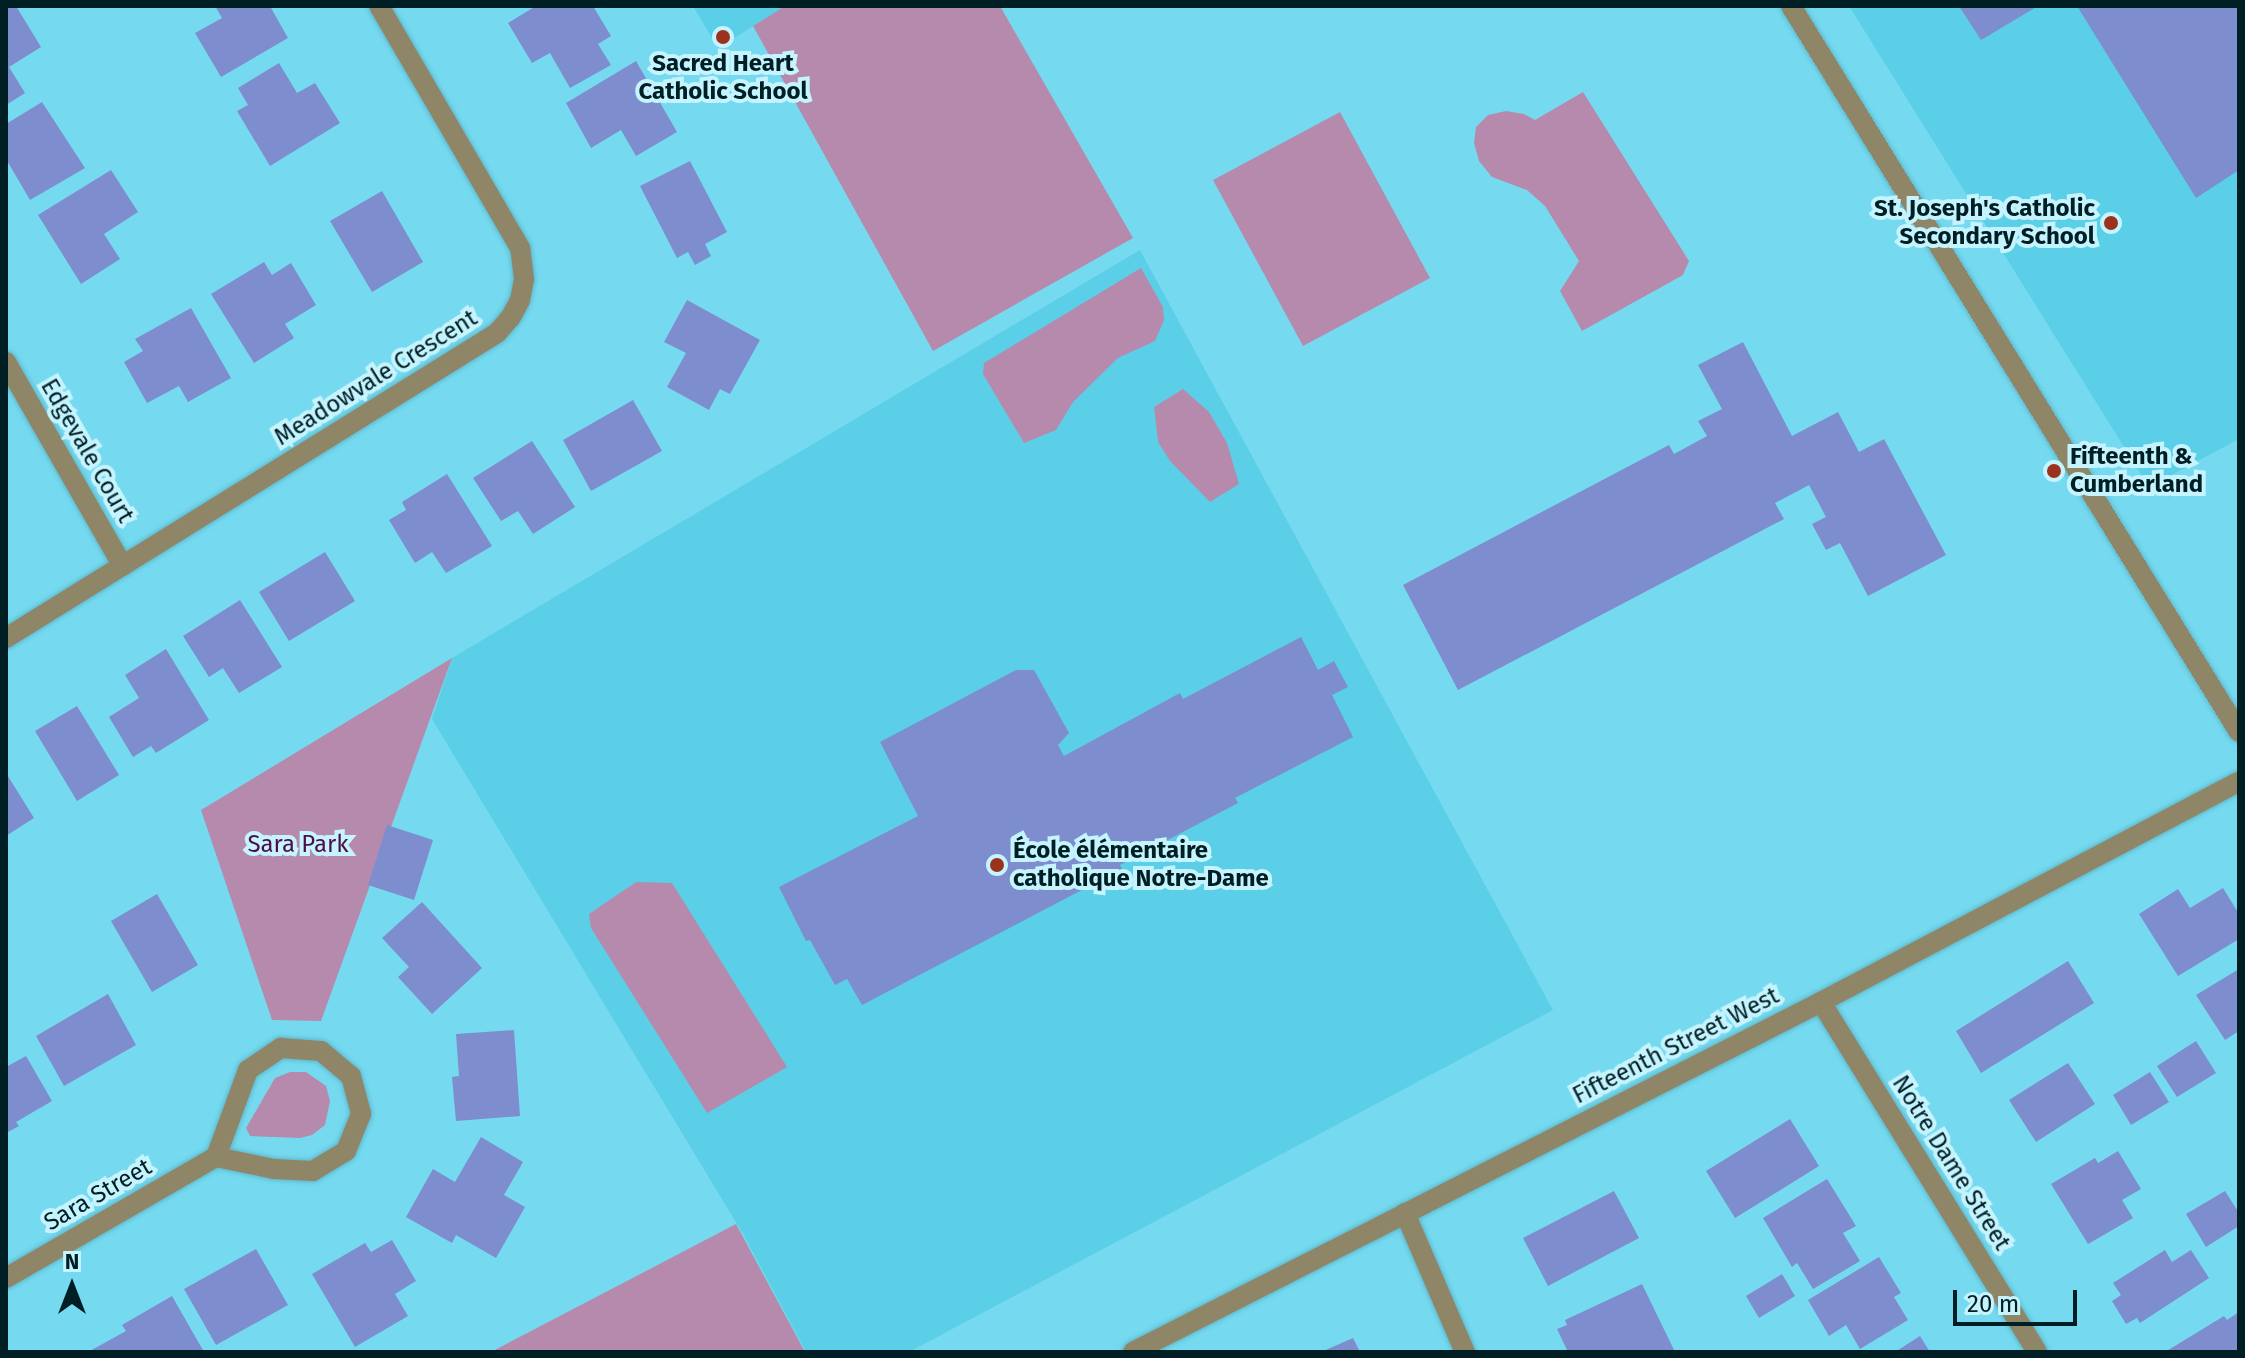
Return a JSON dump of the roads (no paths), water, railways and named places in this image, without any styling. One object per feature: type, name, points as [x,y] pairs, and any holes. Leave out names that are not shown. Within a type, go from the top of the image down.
[{"type":"street","name":"Meadowvale Crescent","points":[[6,638],[497,333],[520,300],[524,279],[520,248],[379,6]]},
{"type":"street","points":[[1791,6],[2239,732]]},
{"type":"street","name":"Edgevale Court","points":[[6,362],[123,566]]},
{"type":"street","name":"Fifteenth Street West","points":[[1133,1352],[1821,1002],[2239,782]]},
{"type":"street","name":"Notre Dame Street","points":[[1821,1002],[2037,1352]]},
{"type":"street","points":[[281,1048],[321,1051],[351,1076],[361,1114],[346,1151],[313,1171],[274,1169],[216,1157],[248,1070],[281,1048]]},
{"type":"street","name":"Sara Street","points":[[6,1278],[216,1157]]},
{"type":"street","points":[[1405,1213],[1465,1352]]},
{"type":"place","name":"Sacred Heart Catholic School","points":[[723,37]]},
{"type":"place","name":"St. Joseph's Catholic Secondary School","points":[[2111,223]]},
{"type":"place","name":"Fifteenth & Cumberland","points":[[2054,471]]},
{"type":"place","name":"École élémentaire catholique Notre-Dame","points":[[997,865]]},
{"type":"park label","name":"Sara Park","points":[[298,845]]}]
